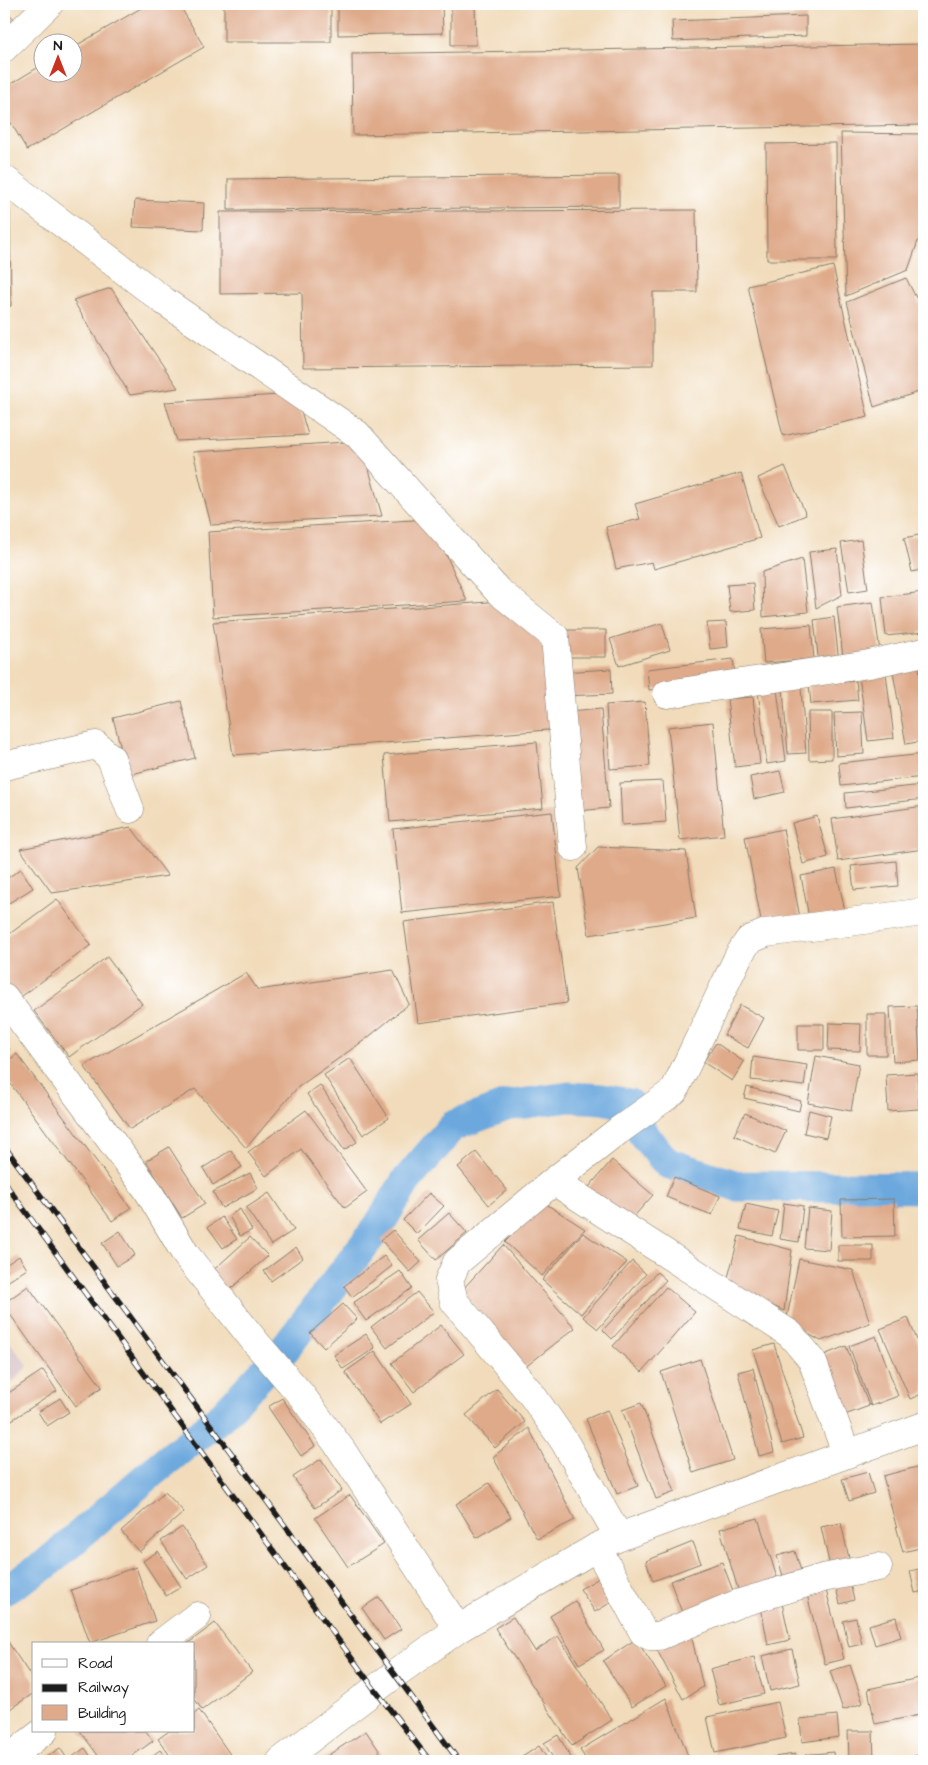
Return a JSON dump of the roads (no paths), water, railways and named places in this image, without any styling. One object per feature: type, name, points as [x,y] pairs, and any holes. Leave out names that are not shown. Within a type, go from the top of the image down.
[{"type":"street","points":[[4,48],[48,4]]},
{"type":"street","points":[[4,179],[164,301],[356,434],[498,591],[556,637],[573,847]]},
{"type":"street","points":[[667,694],[868,664],[924,652]]},
{"type":"street","points":[[4,766],[96,745],[111,758],[130,810]]},
{"type":"street","points":[[878,1567],[823,1578],[737,1604],[659,1636],[650,1636],[643,1632],[608,1542],[564,1440],[532,1395],[454,1301],[450,1280],[457,1262],[554,1181],[618,1131],[674,1091],[739,955],[749,940],[766,933],[924,912]]},
{"type":"street","points":[[4,997],[147,1189],[186,1255],[257,1344],[302,1396],[341,1449],[386,1521],[458,1629]]},
{"type":"street","points":[[554,1181],[790,1334],[812,1360],[846,1453]]},
{"type":"street","points":[[281,1761],[395,1674],[458,1629],[608,1542],[846,1453],[924,1426]]},
{"type":"street","points":[[163,1642],[197,1616]]},
{"type":"street","points":[[5,1761],[43,1732]]},
{"type":"waterway","points":[[4,1590],[45,1565],[150,1474],[223,1415],[284,1350],[377,1228],[406,1181],[453,1126],[506,1106],[569,1097],[602,1099],[629,1104],[643,1134],[667,1163],[737,1186],[924,1188]]},
{"type":"railway","points":[[4,1146],[459,1761]]},
{"type":"railway","points":[[4,1182],[375,1690],[430,1761]]}]
